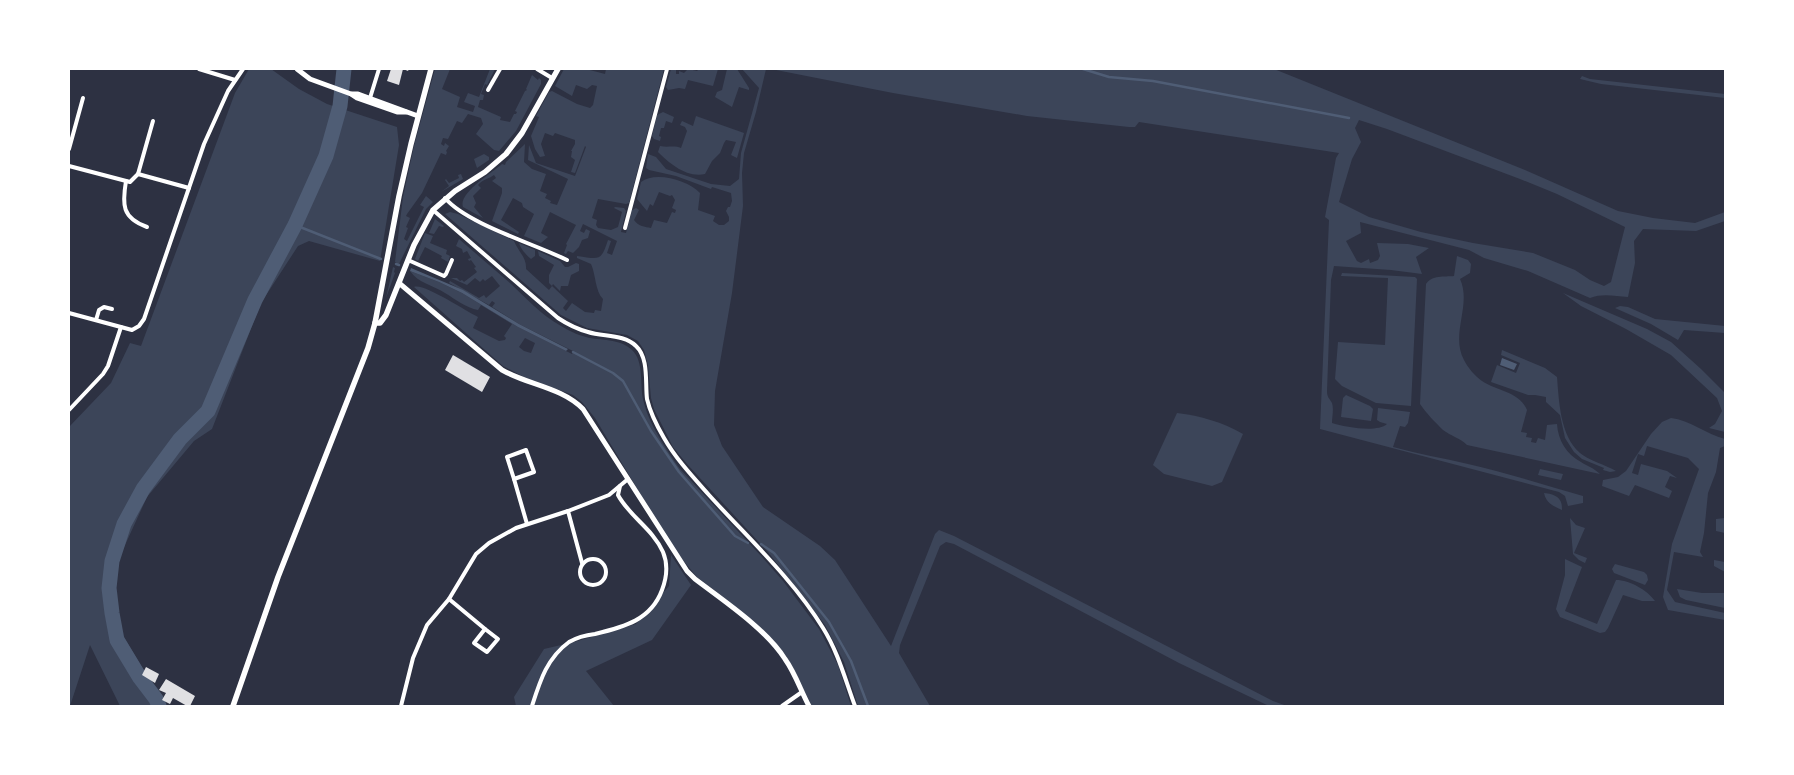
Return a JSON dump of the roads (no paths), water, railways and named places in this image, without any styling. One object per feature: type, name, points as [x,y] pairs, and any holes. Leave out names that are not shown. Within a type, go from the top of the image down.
[{"type":"main road","points":[[233,706],[278,577],[368,348],[375,322],[399,196],[431,69]]},
{"type":"main road","points":[[375,322],[380,323],[383,320],[422,229],[433,210],[445,198],[485,172],[510,149],[522,133],[558,69]]},
{"type":"street","points":[[199,69],[235,80]]},
{"type":"street","points":[[69,313],[132,330],[140,326],[144,319],[204,144],[228,91],[243,69]]},
{"type":"street","points":[[297,69],[310,78],[351,94],[357,98],[397,112],[406,112]]},
{"type":"street","points":[[370,98],[379,69]]},
{"type":"street","points":[[488,90],[500,69]]},
{"type":"street","points":[[537,69],[552,78]]},
{"type":"street","points":[[625,228],[667,69]]},
{"type":"street","points":[[351,94],[358,94],[418,116]]},
{"type":"street","points":[[69,150],[83,98]]},
{"type":"street","points":[[69,166],[130,182],[138,174],[153,121]]},
{"type":"street","points":[[138,174],[189,188]]},
{"type":"street","points":[[126,181],[123,196],[126,212],[133,222],[147,227]]},
{"type":"street","points":[[445,198],[457,209],[480,221],[567,260]]},
{"type":"street","points":[[433,210],[558,318],[573,327],[588,333],[620,338],[630,341],[637,347],[644,366],[648,400],[655,421],[664,437],[683,466],[785,577],[822,626],[832,644],[855,706]]},
{"type":"street","points":[[408,260],[444,276],[452,260]]},
{"type":"street","points":[[399,283],[502,370],[522,380],[560,393],[577,403],[592,421],[687,571],[752,624],[774,645],[785,659],[809,706]]},
{"type":"street","points":[[96,320],[99,310],[104,307],[112,309]]},
{"type":"street","points":[[69,410],[103,374],[108,366],[121,327]]},
{"type":"street","points":[[514,479],[534,472],[526,450],[507,457],[527,524]]},
{"type":"street","points":[[401,706],[412,658],[427,625],[449,599],[476,554],[489,543],[527,524],[568,511],[609,495],[628,479]]},
{"type":"street","points":[[532,706],[549,661],[560,650],[571,641],[628,625],[642,618],[651,609],[660,595],[666,579],[667,565],[663,552],[656,538],[623,504],[618,495],[620,486]]},
{"type":"street","points":[[568,511],[582,563],[579,571],[580,575],[584,582],[592,585],[600,583],[604,580],[606,571],[603,562],[590,558],[582,563]]},
{"type":"street","points":[[449,599],[498,639],[487,652],[474,643],[485,629]]},
{"type":"street","points":[[782,706],[802,692]]},
{"type":"waterway","points":[[159,706],[156,699],[140,678],[117,640],[109,588],[112,561],[124,524],[143,489],[180,439],[208,411],[255,300],[295,225],[326,156],[340,106],[344,69]]},
{"type":"waterway","points":[[1083,69],[1109,77],[1153,81],[1349,118]]},
{"type":"waterway","points":[[295,225],[381,259]]},
{"type":"waterway","points":[[573,352],[613,373],[623,381],[651,431],[679,472],[735,536],[748,543]]},
{"type":"waterway","points":[[761,544],[774,553],[829,622],[851,661],[868,706]]}]
